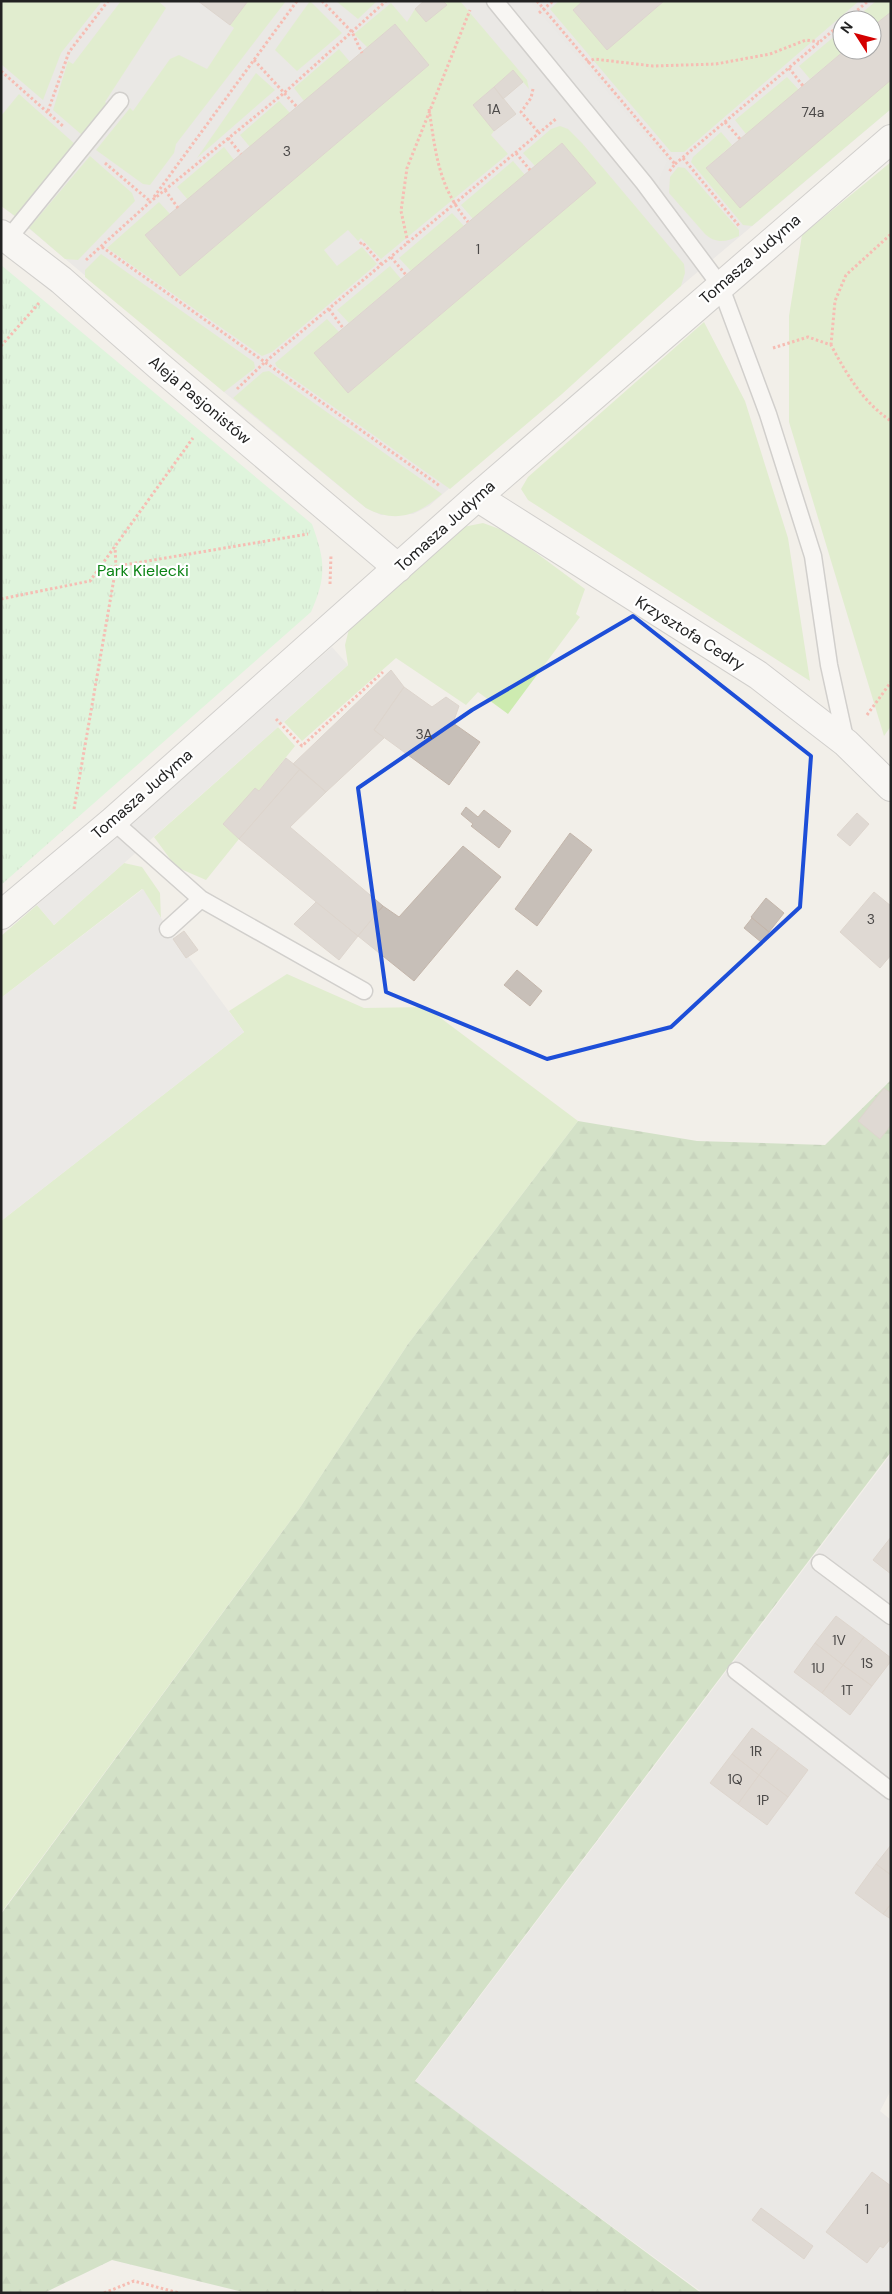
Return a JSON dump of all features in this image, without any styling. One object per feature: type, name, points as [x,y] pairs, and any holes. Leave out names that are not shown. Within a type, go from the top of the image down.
[{"type":"street","name":"Tomasza Judyma","points":[[1,915],[113,821],[472,501],[891,139]]},
{"type":"street","name":"Aleja Pasjonistów","points":[[4,236],[61,280],[398,568]]},
{"type":"street","name":"Krzysztofa Cedry","points":[[472,501],[758,675],[846,744],[891,786]]},
{"type":"lane","points":[[495,1],[644,183],[720,285],[768,414],[813,556],[829,665],[846,744]]},
{"type":"lane","points":[[4,236],[120,101]]},
{"type":"lane","points":[[113,821],[201,899],[364,991]]},
{"type":"lane","points":[[168,929],[201,899]]},
{"type":"lane","points":[[820,1562],[891,1616]]},
{"type":"lane","points":[[736,1671],[891,1791]]},
{"type":"path","points":[[48,111],[69,52],[108,1]]},
{"type":"path","points":[[150,202],[297,1]]},
{"type":"path","points":[[322,1],[352,32],[362,53]]},
{"type":"path","points":[[386,1],[284,93],[150,202],[102,247],[265,362],[472,501]]},
{"type":"path","points":[[537,1],[675,164]]},
{"type":"path","points":[[858,10],[868,1]]},
{"type":"path","points":[[408,244],[401,211],[407,168],[429,109],[472,7]]},
{"type":"path","points":[[644,183],[683,158],[832,32]]},
{"type":"path","points":[[587,62],[594,59],[653,66],[716,64],[770,54],[806,40],[820,42]]},
{"type":"path","points":[[254,60],[297,107]]},
{"type":"path","points":[[789,68],[803,86]]},
{"type":"path","points":[[1,599],[90,581],[213,411],[265,362],[576,102]]},
{"type":"path","points":[[429,109],[436,154],[444,187],[454,205],[468,222]]},
{"type":"path","points":[[555,120],[561,121]]},
{"type":"path","points":[[725,122],[740,138]]},
{"type":"path","points":[[228,138],[241,154]]},
{"type":"path","points":[[516,153],[530,170]]},
{"type":"path","points":[[683,158],[737,223]]},
{"type":"path","points":[[665,178],[675,164]]},
{"type":"path","points":[[165,190],[178,208]]},
{"type":"path","points":[[891,234],[846,275],[835,301],[831,345],[850,382],[880,413],[891,421]]},
{"type":"path","points":[[360,244],[362,242],[382,265]]},
{"type":"path","points":[[391,257],[406,275]]},
{"type":"path","points":[[328,309],[343,328]]},
{"type":"path","points":[[747,357],[808,337],[831,345]]},
{"type":"path","points":[[100,569],[311,534]]},
{"type":"path","points":[[74,811],[116,567],[116,547]]},
{"type":"path","points":[[328,548],[332,556],[330,589]]},
{"type":"path","points":[[253,696],[302,746],[383,672]]},
{"type":"path","points":[[104,2293],[134,2281],[179,2293]]},
{"type":"highlighted area","points":[[633,616],[811,756],[800,907],[671,1027],[547,1059],[386,992],[358,788],[472,710]]},
{"type":"shaded area","points":[[1,1],[891,1],[891,109],[681,286],[429,506],[413,514],[381,515],[366,508],[1,205]]},
{"type":"shaded area","points":[[501,1],[530,1],[667,161],[659,180],[659,189],[568,83]]},
{"type":"shaded area","points":[[332,647],[348,665],[54,925],[37,905]]},
{"type":"shaded area","points":[[143,889],[168,929],[244,1032],[1,1221],[1,998]]},
{"type":"shaded area","points":[[891,1454],[891,2090],[880,2111],[891,2120],[891,2293],[703,2293],[415,2082]]},
{"type":"green space","points":[[1,1],[102,1],[61,53],[43,100],[1,64]]},
{"type":"green space","points":[[121,1],[158,1],[166,8],[105,102],[109,105],[82,135],[53,110],[68,61],[73,64]]},
{"type":"green space","points":[[248,1],[286,1],[176,144],[174,153],[150,185],[143,184],[96,150],[130,108],[133,111],[170,59],[179,55],[207,69],[234,28],[230,25]]},
{"type":"green space","points":[[310,1],[342,33],[297,71],[275,50]]},
{"type":"green space","points":[[336,1],[377,1],[358,19]]},
{"type":"green space","points":[[443,1],[460,1],[527,80],[529,89],[513,70],[473,105],[494,131],[491,135],[508,154],[381,259],[361,238],[358,241],[348,230],[324,250],[337,266],[362,247],[377,264],[272,352],[262,356],[107,248],[159,202],[170,214],[145,235],[180,276],[429,65],[395,24],[368,48],[354,34],[391,3],[407,22],[415,9],[426,22],[446,5]]},
{"type":"green space","points":[[559,1],[583,1],[573,10],[607,50],[664,1],[859,1],[849,10],[832,10],[832,24],[684,152],[671,152],[550,9]]},
{"type":"green space","points":[[876,1],[891,1],[891,12],[882,19],[882,10],[865,10]]},
{"type":"green space","points":[[832,38],[833,60],[810,79],[799,66]]},
{"type":"green space","points":[[339,49],[350,62],[304,101],[294,88]]},
{"type":"green space","points":[[256,73],[275,90],[197,158]]},
{"type":"green space","points":[[787,77],[799,90],[746,134],[735,120]]},
{"type":"green space","points":[[891,80],[891,109],[752,226],[743,225],[691,162],[693,157],[721,132],[732,145],[706,168]]},
{"type":"green space","points":[[19,94],[76,145],[15,216],[1,206],[1,116]]},
{"type":"green space","points":[[279,101],[290,113],[250,147],[240,135]]},
{"type":"green space","points":[[560,126],[568,129],[582,143],[684,264],[685,273],[681,286],[562,394],[450,489],[277,367],[275,363],[327,319],[339,332],[314,353],[348,393],[596,183],[562,143],[535,166],[523,153],[551,129]]},
{"type":"green space","points":[[224,147],[234,160],[188,200],[177,187]]},
{"type":"green space","points":[[90,156],[132,193],[135,201],[78,260],[65,259],[29,228]]},
{"type":"green space","points":[[513,161],[525,175],[473,219],[461,205]]},
{"type":"green space","points":[[891,162],[891,726],[884,736],[789,422],[789,316],[802,235]]},
{"type":"green space","points":[[678,167],[685,168],[739,230],[739,236],[730,240],[717,241],[705,234],[669,193],[670,177]]},
{"type":"green space","points":[[452,213],[464,226],[411,271],[399,258]]},
{"type":"green space","points":[[101,254],[254,362],[255,368],[224,392],[85,277],[85,270]]},
{"type":"green space","name":"Park Kielecki","points":[[1,265],[312,524],[322,558],[322,578],[311,612],[1,885]]},
{"type":"green space","points":[[390,266],[401,279],[349,323],[337,310]]},
{"type":"green space","points":[[704,322],[745,401],[788,538],[810,681],[528,500],[521,489],[528,477]]},
{"type":"green space","points":[[269,371],[442,494],[424,507],[406,515],[387,516],[366,508],[233,398],[263,372]]},
{"type":"green space","points":[[483,523],[508,532],[585,589],[576,614],[580,617],[508,714],[478,692],[466,705],[396,658],[302,741],[284,722],[348,665],[345,645],[349,629],[463,527]]},
{"type":"green space","points":[[278,727],[295,746],[259,791],[223,824],[239,839],[206,880],[176,867],[154,837]]},
{"type":"green space","points":[[124,863],[142,867],[160,893],[161,918],[142,889],[1,998],[1,936],[37,905],[54,925]]},
{"type":"green space","points":[[287,974],[364,1008],[426,1007],[578,1121],[408,1344],[299,1509],[1,1913],[1,1221],[244,1032],[229,1011]]},
{"type":"green space","points":[[891,1080],[891,1452],[415,2081],[701,2293],[247,2293],[112,2260],[44,2293],[1,2293],[1,1914],[299,1509],[408,1344],[578,1121],[697,1141],[825,1145]]},
{"type":"building","points":[[198,1],[248,1],[230,25]]},
{"type":"building","points":[[424,1],[443,1],[447,5],[426,22],[415,9]]},
{"type":"building","points":[[583,1],[664,1],[607,50],[573,10]]},
{"type":"building","points":[[891,12],[891,80],[740,208],[706,168],[833,60],[882,60],[882,19]]},
{"type":"building","points":[[395,24],[429,65],[180,276],[145,235]]},
{"type":"building","points":[[513,70],[523,82],[503,99],[494,87]]},
{"type":"building","points":[[494,87],[516,114],[494,131],[473,105]]},
{"type":"building","points":[[562,143],[596,183],[348,393],[314,353]]},
{"type":"building","points":[[391,670],[404,687],[374,730],[384,738],[326,792],[293,764]]},
{"type":"building","points":[[404,687],[432,707],[446,697],[459,706],[453,723],[480,742],[449,785],[374,730]]},
{"type":"building","points":[[286,758],[300,769],[239,839],[223,824],[255,788],[259,791]]},
{"type":"building","points":[[300,769],[326,792],[290,827],[383,906],[358,936],[239,839]]},
{"type":"building","points":[[466,807],[478,817],[484,810],[511,831],[499,848],[471,826],[473,824],[461,814]]},
{"type":"building","points":[[857,813],[869,824],[850,846],[837,835]]},
{"type":"building","points":[[570,833],[592,850],[537,926],[515,909]]},
{"type":"building","points":[[463,846],[501,877],[414,981],[358,936],[383,906],[399,917]]},
{"type":"building","points":[[874,892],[891,906],[891,955],[880,968],[840,932]]},
{"type":"building","points":[[766,898],[784,913],[769,932],[751,917]]},
{"type":"building","points":[[316,902],[358,936],[339,960],[294,924]]},
{"type":"building","points":[[752,918],[769,932],[761,942],[744,928]]},
{"type":"building","points":[[184,931],[198,950],[186,958],[173,939]]},
{"type":"building","points":[[517,970],[542,991],[530,1006],[504,985]]},
{"type":"building","points":[[884,1088],[891,1093],[891,1125],[880,1139],[858,1121]]},
{"type":"building","points":[[891,1537],[891,1574],[873,1560]]},
{"type":"building","points":[[836,1616],[864,1637],[843,1665],[815,1643]]},
{"type":"building","points":[[864,1637],[891,1658],[891,1661],[872,1686],[843,1665]]},
{"type":"building","points":[[815,1643],[843,1665],[822,1693],[794,1672]]},
{"type":"building","points":[[843,1665],[872,1686],[850,1715],[822,1693]]},
{"type":"building","points":[[752,1728],[779,1748],[759,1775],[732,1754]]},
{"type":"building","points":[[779,1748],[808,1770],[788,1797],[759,1775]]},
{"type":"building","points":[[732,1754],[759,1775],[738,1804],[710,1783]]},
{"type":"building","points":[[759,1775],[788,1797],[767,1825],[738,1804]]},
{"type":"building","points":[[891,1845],[891,1875],[876,1864]]},
{"type":"building","points":[[876,1864],[891,1875],[891,1904],[883,1914],[855,1893]]},
{"type":"building","points":[[891,1904],[891,1919],[883,1914]]},
{"type":"building","points":[[872,2172],[891,2186],[891,2238],[883,2248],[880,2246],[867,2263],[826,2232]]},
{"type":"building","points":[[761,2208],[813,2246],[804,2259],[752,2220]]}]
